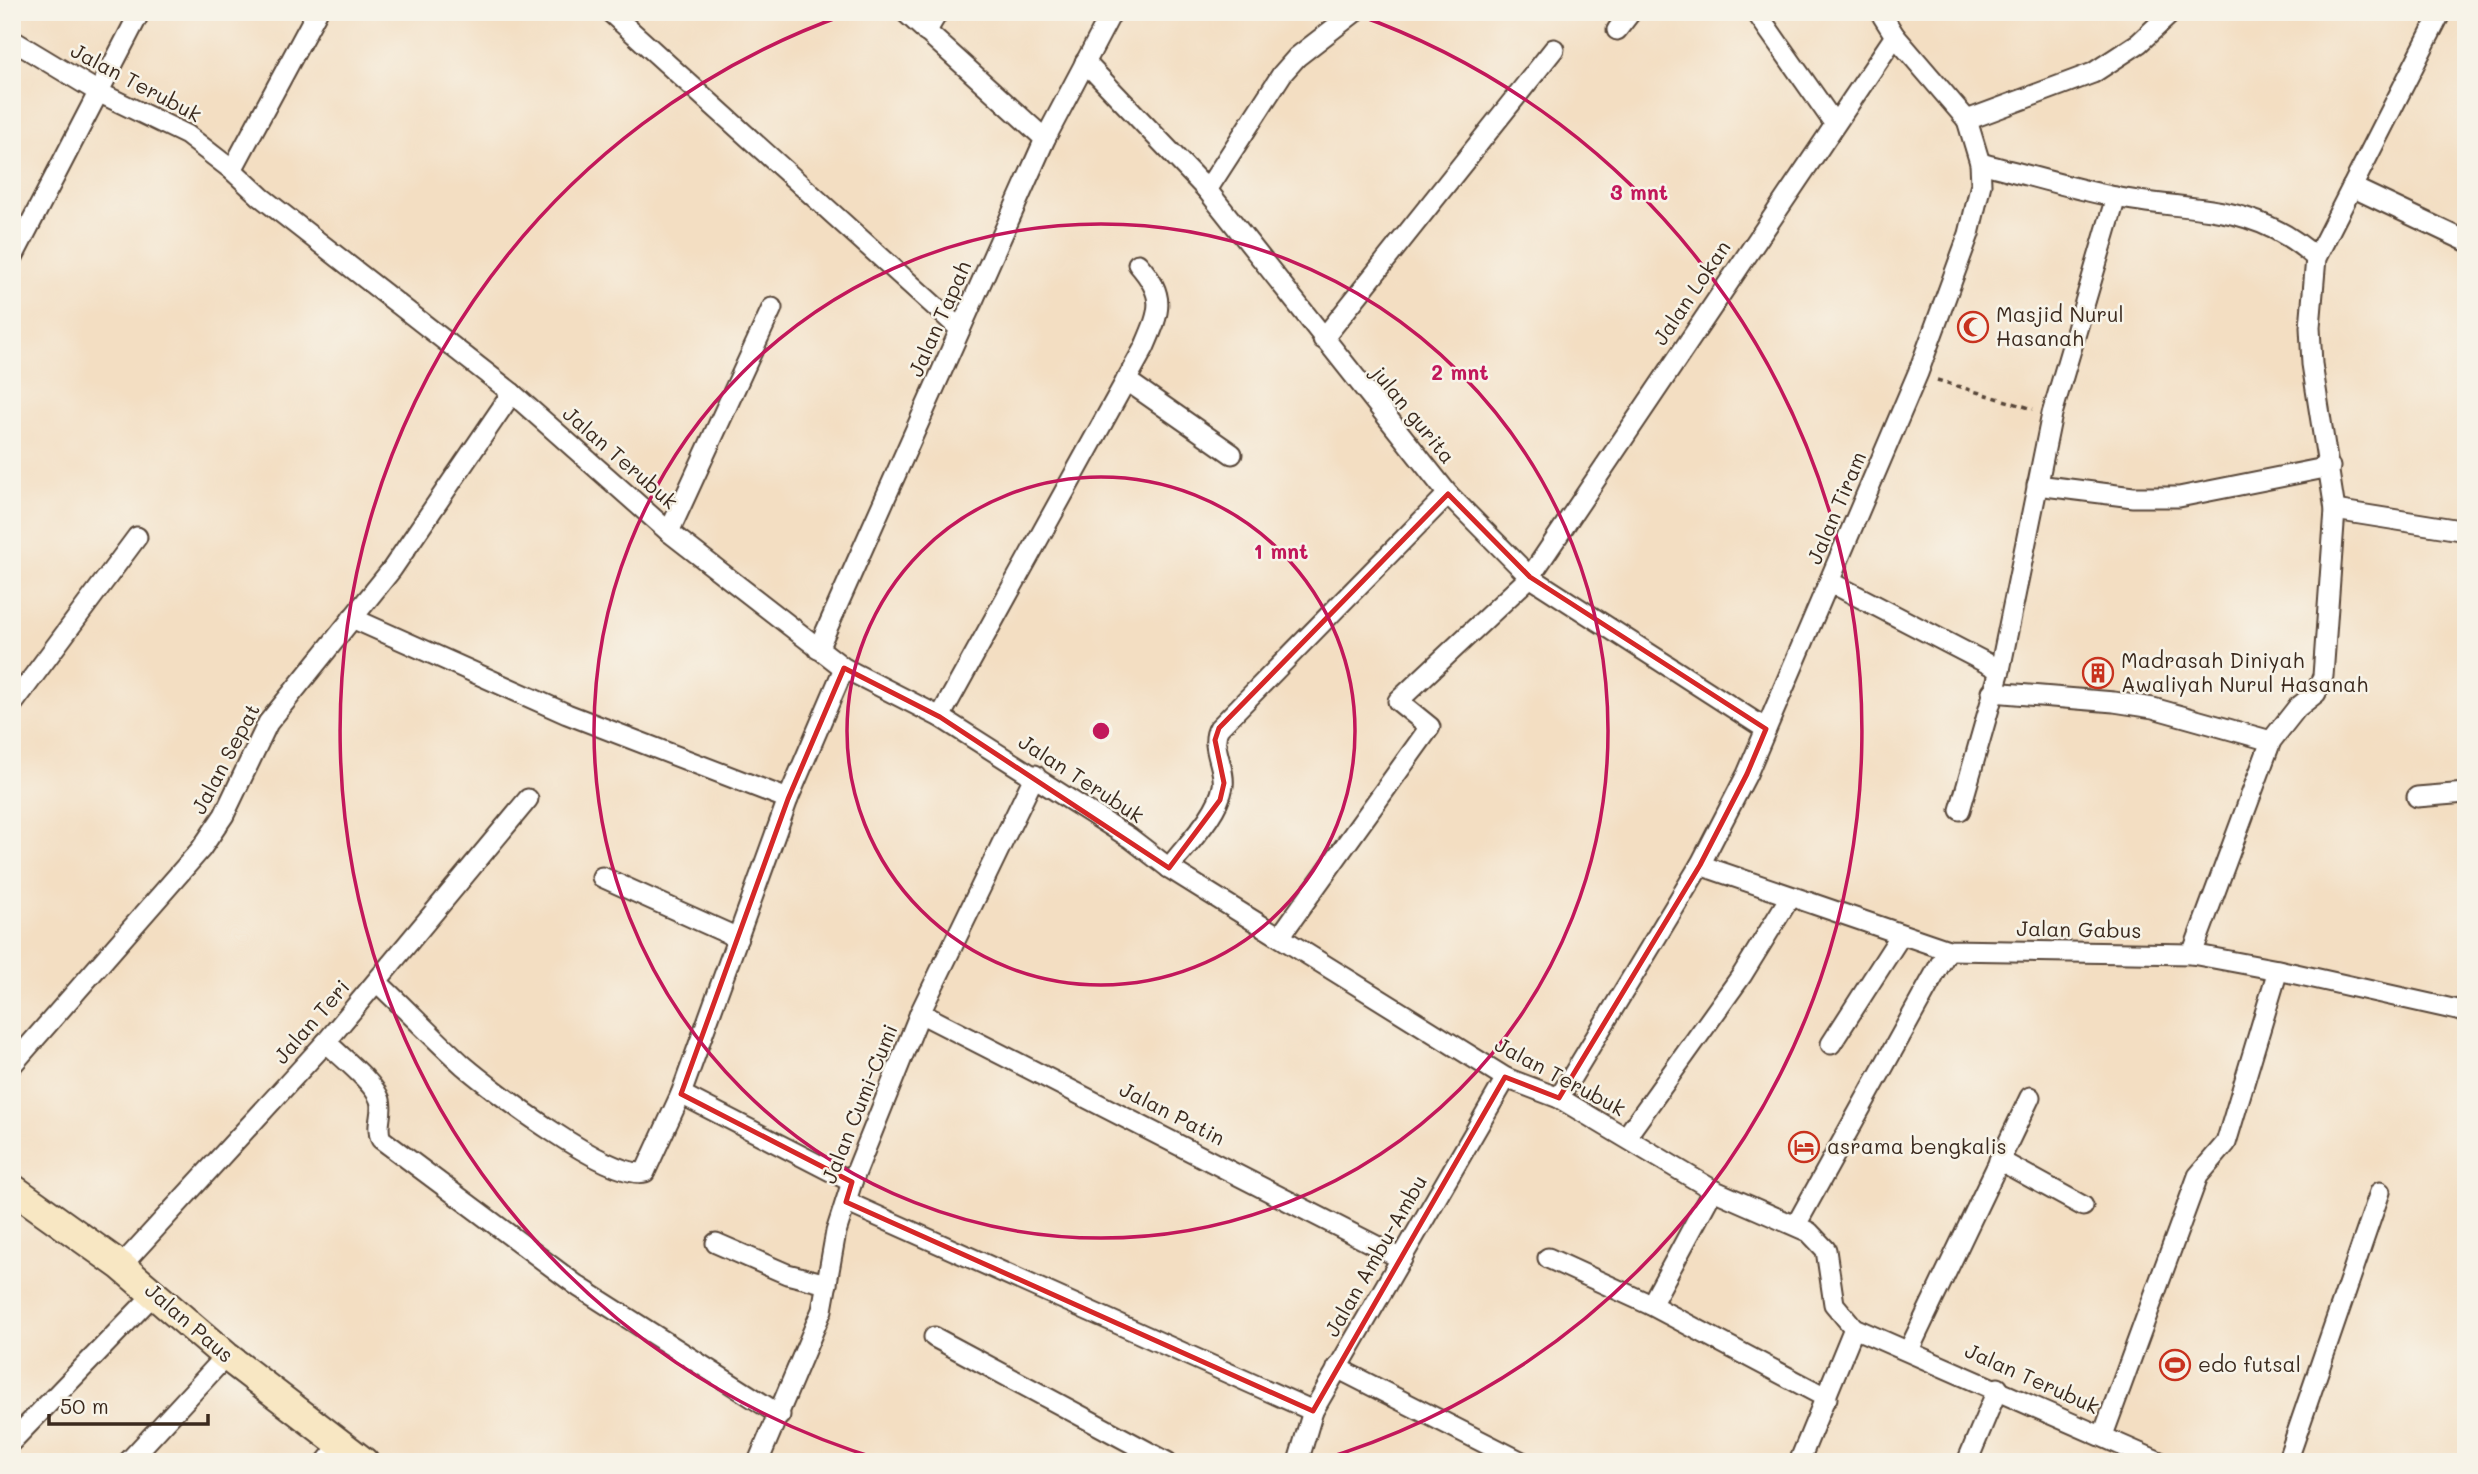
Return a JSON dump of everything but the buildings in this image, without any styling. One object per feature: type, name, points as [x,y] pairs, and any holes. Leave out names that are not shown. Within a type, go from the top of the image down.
[{"type":"main road","name":"Jalan Paus","points":[[12,1188],[155,1293],[332,1454],[363,1462]]},
{"type":"street","points":[[12,259],[140,12]]},
{"type":"street","points":[[232,170],[317,12]]},
{"type":"street","points":[[610,12],[960,329]]},
{"type":"street","points":[[905,12],[1045,139]]},
{"type":"street","points":[[926,32],[938,12]]},
{"type":"street","name":"Jalan Tapah","points":[[818,649],[1045,139],[1112,12]]},
{"type":"street","points":[[1207,190],[1282,74],[1297,57],[1355,12]]},
{"type":"street","points":[[1616,30],[1631,12]]},
{"type":"street","points":[[1756,12],[1833,124]]},
{"type":"street","points":[[1880,12],[1895,36],[1967,120],[2093,73],[2139,43],[2172,12]]},
{"type":"street","points":[[2192,954],[2271,741],[2281,725],[2321,685],[2335,510],[2312,364],[2310,327],[2316,258],[2441,12]]},
{"type":"street","name":"Jalan Lokan","points":[[1281,935],[1430,727],[1398,701],[1530,577],[1833,124],[1895,36]]},
{"type":"street","name":"Jalan Terubuk","points":[[12,40],[100,93],[187,135],[232,170],[270,205],[512,393],[669,532],[844,668],[940,717],[1035,775],[1130,838],[1169,868],[1281,935],[1506,1078],[1559,1098],[1713,1189],[1809,1232],[1826,1251],[1834,1304],[1854,1328],[1998,1388],[2160,1462]]},
{"type":"street","points":[[1324,339],[1554,49]]},
{"type":"street","name":"julan gurita","points":[[1085,62],[1207,190],[1448,494],[1530,577],[1766,729]]},
{"type":"street","name":"Jalan Tiram","points":[[1559,1098],[1700,865],[1747,774],[1919,373],[1969,234],[1981,184],[1980,163],[1967,120]]},
{"type":"street","points":[[1980,163],[2116,197],[2232,211],[2267,223],[2297,240],[2316,258]]},
{"type":"street","points":[[2352,187],[2466,241]]},
{"type":"street","points":[[1960,810],[2000,670],[2052,414],[2116,197]]},
{"type":"street","points":[[940,717],[1126,380],[1156,320],[1160,301],[1153,281],[1138,264]]},
{"type":"street","points":[[669,532],[772,308]]},
{"type":"street","points":[[1126,380],[1232,454]]},
{"type":"street","name":"Jalan Sepat","points":[[12,1065],[201,849],[224,816],[268,723],[392,569],[512,393]]},
{"type":"street","points":[[2037,485],[2133,497],[2179,497],[2330,467]]},
{"type":"street","points":[[1169,868],[1220,800],[1224,783],[1215,740],[1219,728],[1448,494]]},
{"type":"street","points":[[2335,510],[2466,531]]},
{"type":"street","points":[[12,705],[137,537]]},
{"type":"street","points":[[1830,582],[2000,670]]},
{"type":"street","points":[[352,618],[567,714],[788,799]]},
{"type":"street","points":[[377,982],[464,1066],[557,1135],[617,1170],[629,1174],[645,1172],[681,1094],[788,799],[844,668]]},
{"type":"street","points":[[1992,692],[2114,702],[2153,708],[2271,741]]},
{"type":"street","name":"Jalan Cumi-Cumi","points":[[758,1462],[780,1415],[821,1310],[852,1182],[920,1013],[1035,775]]},
{"type":"street","points":[[2417,797],[2466,793]]},
{"type":"street","name":"Jalan Teri","points":[[121,1266],[326,1042],[528,799]]},
{"type":"street","name":"Jalan Gabus","points":[[1700,865],[1948,950],[2192,954],[2278,970],[2466,1012]]},
{"type":"street","points":[[602,877],[738,938]]},
{"type":"street","points":[[1626,1137],[1742,975],[1790,897]]},
{"type":"street","points":[[1831,1044],[1901,935]]},
{"type":"street","points":[[1796,1225],[1948,950]]},
{"type":"street","points":[[2103,1435],[2198,1176],[2226,1143],[2278,970]]},
{"type":"street","name":"Jalan Patin","points":[[920,1013],[1402,1259]]},
{"type":"street","points":[[326,1042],[377,1094],[380,1101],[378,1128],[381,1139],[579,1287],[780,1415]]},
{"type":"street","name":"Jalan Ambu-Ambu","points":[[1298,1462],[1313,1412],[1506,1078]]},
{"type":"street","points":[[681,1094],[852,1182]]},
{"type":"street","points":[[1909,1350],[2030,1097]]},
{"type":"street","points":[[1999,1160],[2083,1206]]},
{"type":"street","points":[[1651,1305],[1713,1189]]},
{"type":"street","points":[[2287,1462],[2380,1192]]},
{"type":"street","points":[[846,1202],[1313,1412]]},
{"type":"street","points":[[716,1243],[787,1274],[827,1284]]},
{"type":"street","points":[[1548,1258],[1651,1305],[1827,1398]]},
{"type":"street","points":[[12,1441],[155,1293]]},
{"type":"street","points":[[1800,1462],[1854,1328]]},
{"type":"street","points":[[934,1337],[1167,1462]]},
{"type":"street","points":[[128,1462],[226,1356]]},
{"type":"street","points":[[1337,1368],[1522,1462]]},
{"type":"street","points":[[1967,1462],[1998,1388]]},
{"type":"path","points":[[1919,373],[1957,388],[2052,414]]},
{"type":"highlighted area","points":[[1448,494],[1530,577],[1766,729],[1747,774],[1700,865],[1559,1098],[1505,1077],[1313,1411],[846,1202],[852,1182],[681,1094],[788,799],[844,668],[940,717],[1169,868],[1220,800],[1224,783],[1215,740],[1219,728]]},
{"type":"place","name":"Masjid Nurul Hasanah","points":[[1973,327]]},
{"type":"place","name":"Madrasah Diniyah Awaliyah Nurul Hasanah","points":[[2098,673]]},
{"type":"place","name":"asrama bengkalis","points":[[1804,1147]]},
{"type":"place","name":"edo futsal","points":[[2175,1365]]}]
